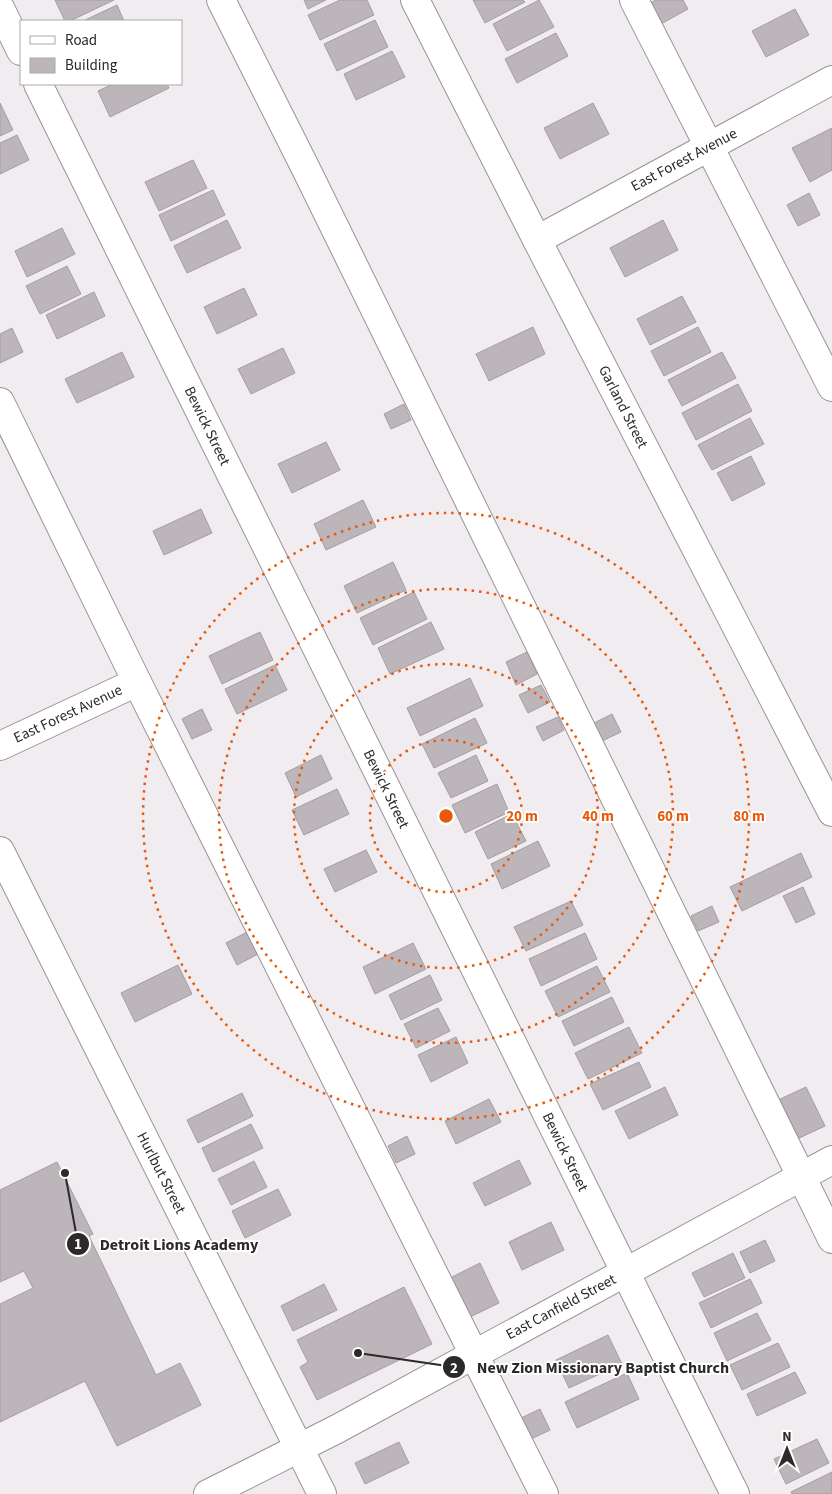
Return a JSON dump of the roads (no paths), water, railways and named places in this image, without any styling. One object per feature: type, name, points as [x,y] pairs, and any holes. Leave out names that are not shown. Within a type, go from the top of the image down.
[{"type":"street","points":[[221,0],[832,1239]]},
{"type":"street","name":"Garland Street","points":[[415,0],[832,812]]},
{"type":"street","points":[[634,0],[832,387]]},
{"type":"street","points":[[0,8],[20,49]]},
{"type":"street","name":"East Forest Avenue","points":[[537,240],[832,80]]},
{"type":"street","name":"Bewick Street","points":[[38,85],[735,1494]]},
{"type":"street","points":[[0,402],[137,682],[544,1494]]},
{"type":"street","name":"East Forest Avenue","points":[[0,746],[137,682]]},
{"type":"street","name":"Hurlbut Street","points":[[0,851],[322,1494]]},
{"type":"street","name":"East Canfield Street","points":[[208,1494],[337,1429],[832,1160]]},
{"type":"place","name":"Detroit Lions Academy","points":[[65,1173]]},
{"type":"place","name":"New Zion Missionary Baptist Church","points":[[358,1353]]}]
